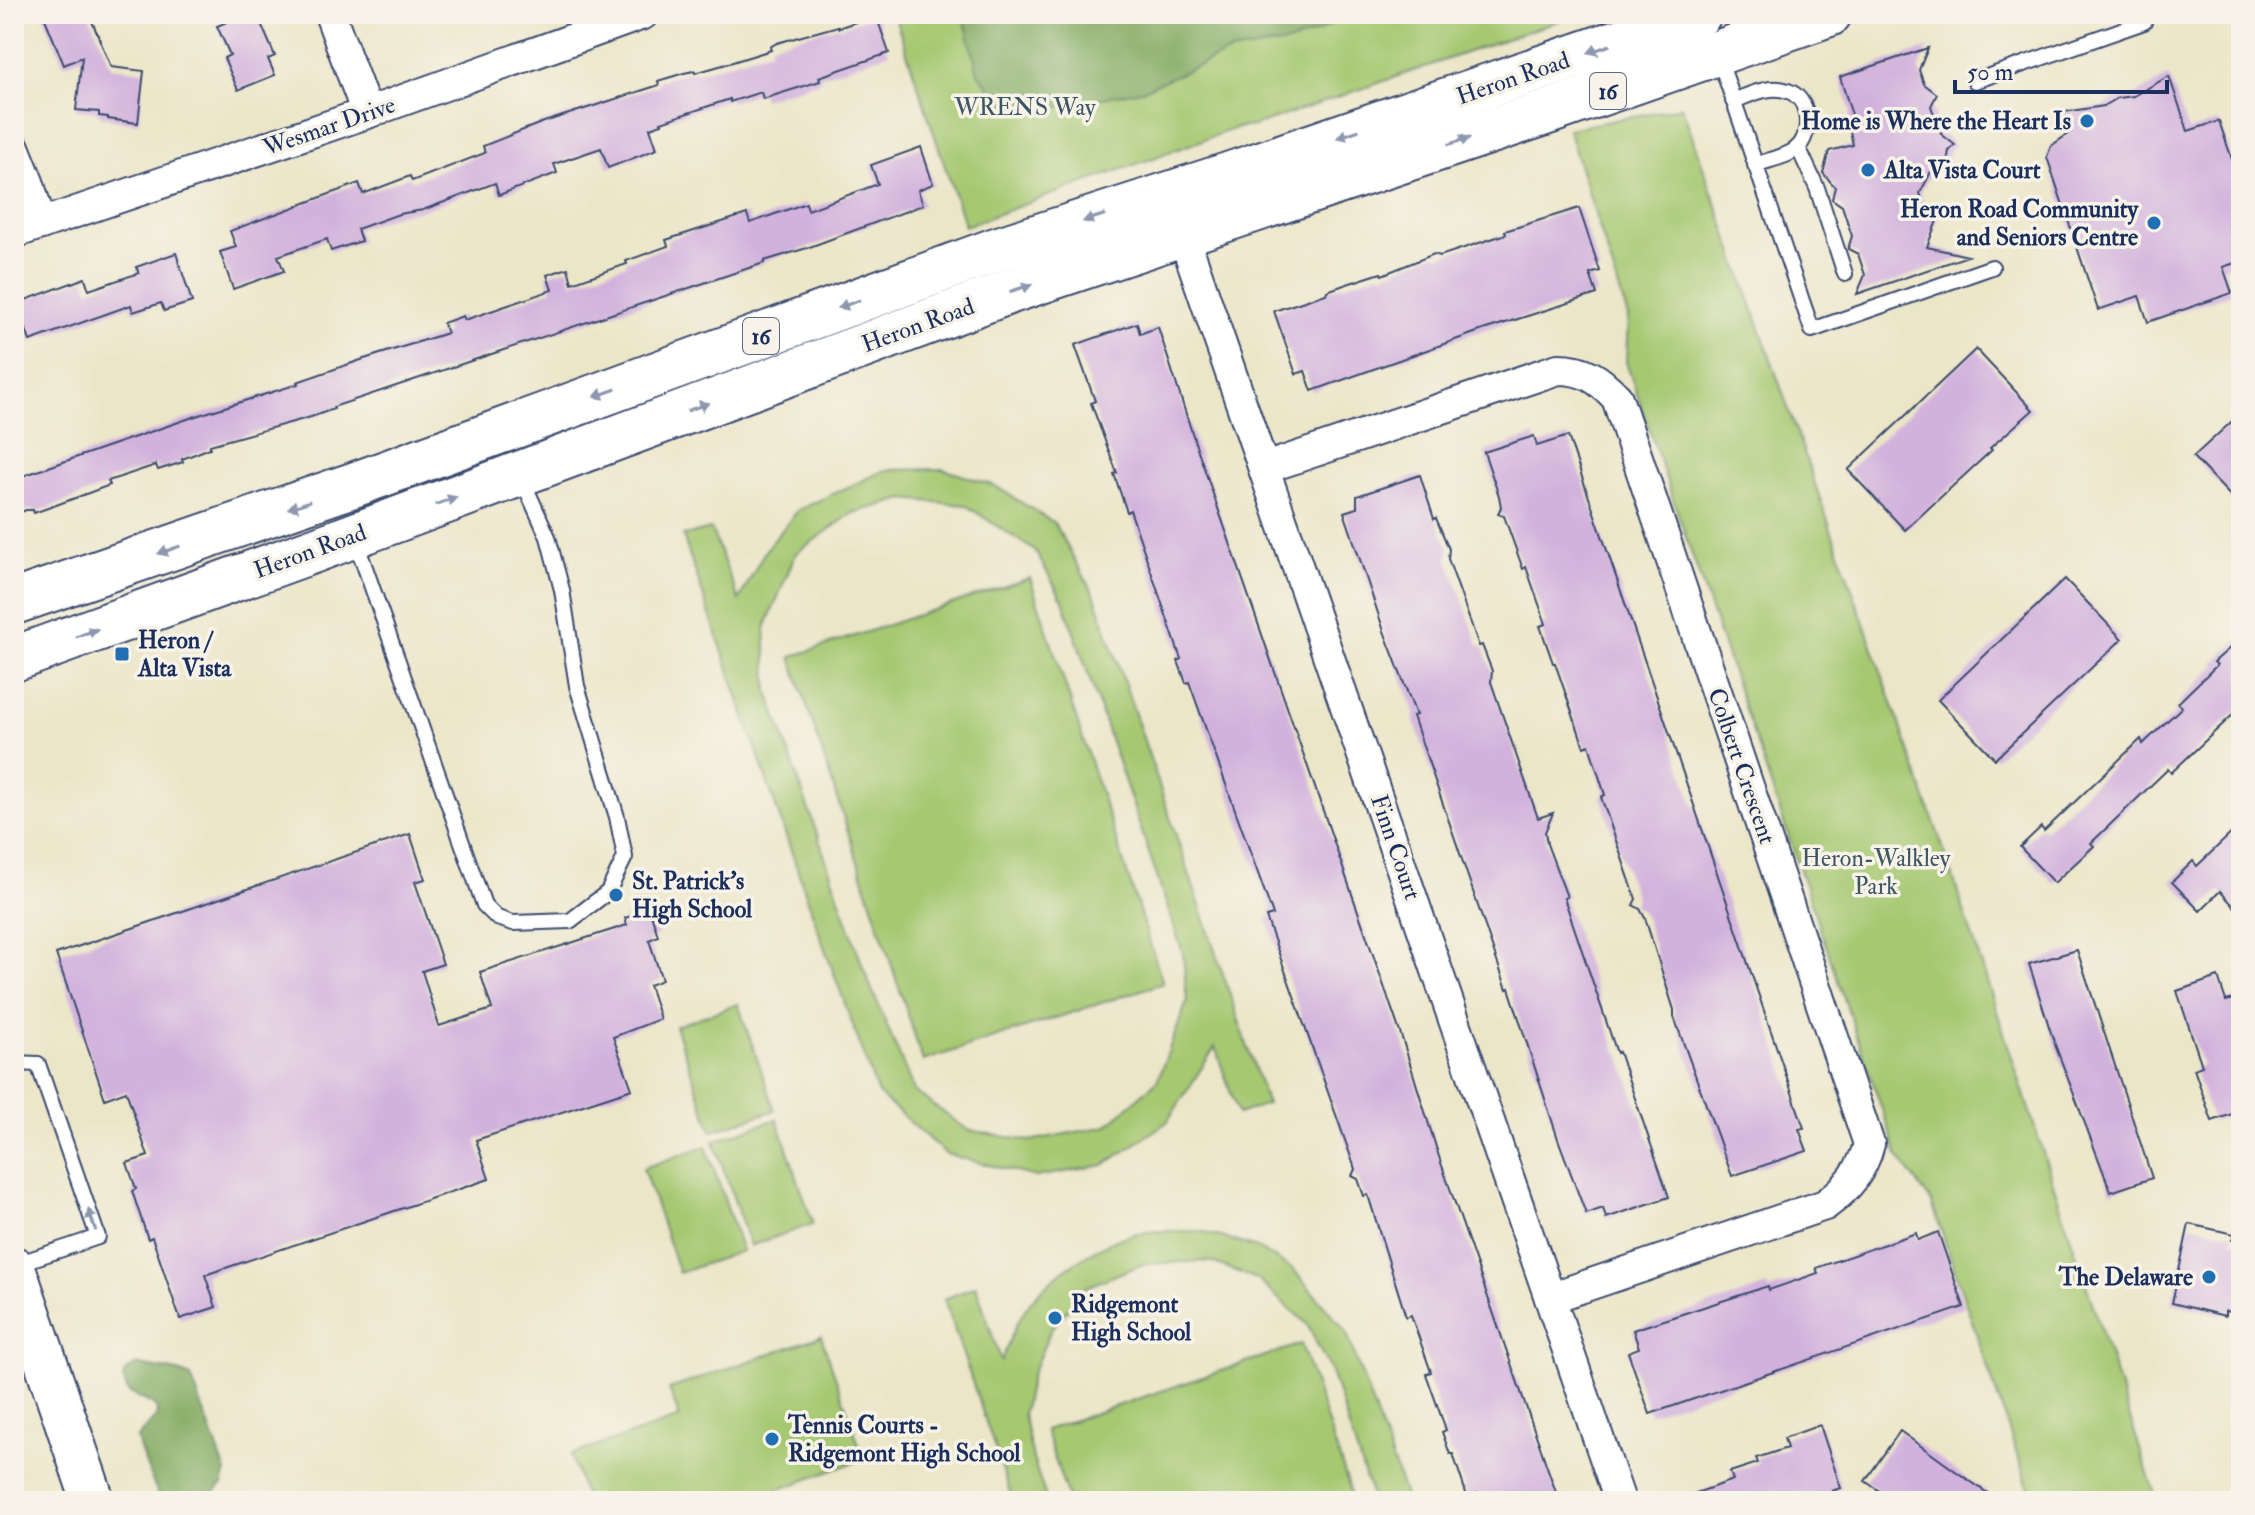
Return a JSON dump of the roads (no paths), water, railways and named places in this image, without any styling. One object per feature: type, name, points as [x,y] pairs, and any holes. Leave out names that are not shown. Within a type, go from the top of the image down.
[{"type":"main road","name":"Heron Road","points":[[14,659],[1011,291],[1176,214],[1699,14]]},
{"type":"main road","name":"Heron Road","points":[[14,602],[371,479],[996,250],[1176,214],[1717,53],[1829,14]]},
{"type":"street","points":[[330,14],[367,113]]},
{"type":"street","name":"Wesmar Drive","points":[[27,228],[367,113],[643,14]]},
{"type":"street","points":[[14,147],[28,182],[27,228]]},
{"type":"street","name":"Finn Court","points":[[1176,214],[1620,1501]]},
{"type":"street","name":"Colbert Crescent","points":[[1265,468],[1558,369],[1576,369],[1600,380],[1617,398],[1869,1144],[1864,1164],[1844,1191],[1825,1205],[1550,1298]]},
{"type":"street","points":[[14,594],[96,575]]},
{"type":"street","points":[[14,1266],[93,1501]]},
{"type":"lane","points":[[1975,81],[2144,22],[2141,14]]},
{"type":"lane","points":[[1717,53],[1812,330],[1992,267]]},
{"type":"lane","points":[[1733,101],[1768,89],[1786,90],[1797,96],[1804,105],[1807,121],[1804,141],[1795,151],[1755,165]]},
{"type":"lane","points":[[1798,147],[1817,188],[1845,274]]},
{"type":"lane","points":[[354,535],[484,905],[497,918],[513,923],[570,921],[608,892],[625,857],[617,817],[577,686],[562,590],[548,537],[520,473]]},
{"type":"lane","points":[[14,1063],[38,1064],[98,1237],[14,1266]]},
{"type":"place","name":"Home is Where the Heart Is","points":[[2087,121]]},
{"type":"place","name":"Alta Vista Court","points":[[1868,170]]},
{"type":"place","name":"Heron Road Community and Seniors Centre","points":[[2154,223]]},
{"type":"place","name":"Heron / Alta Vista","points":[[122,654]]},
{"type":"place","name":"St. Patrick's High School","points":[[616,895]]},
{"type":"place","name":"The Delaware","points":[[2209,1277]]},
{"type":"place","name":"Ridgemont High School","points":[[1055,1318]]},
{"type":"place","name":"Tennis Courts - Ridgemont High School","points":[[772,1439]]},
{"type":"park label","name":"WRENS Way","points":[[1025,107]]},
{"type":"park label","name":"Heron-Walkley Park","points":[[1876,872]]}]
